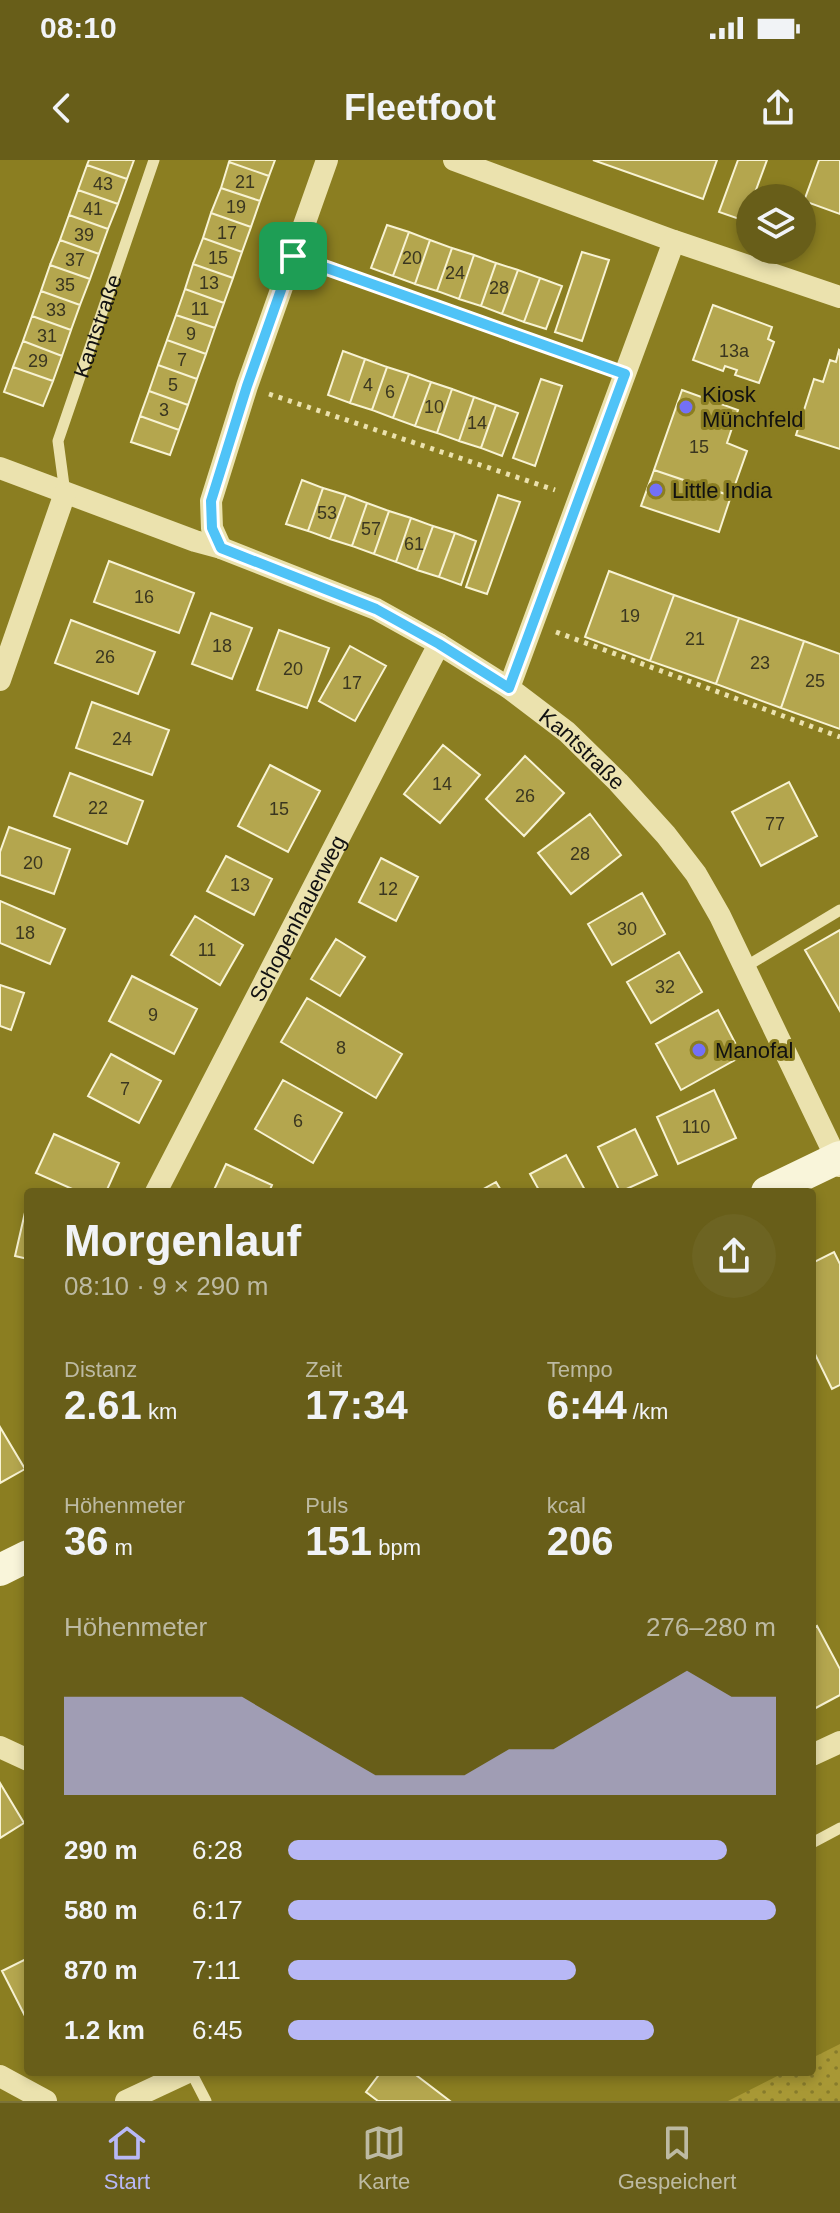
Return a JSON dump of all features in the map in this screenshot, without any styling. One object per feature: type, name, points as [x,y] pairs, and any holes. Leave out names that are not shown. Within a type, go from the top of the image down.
[{"type":"main road","points":[[776,1188],[839,1160]]},
{"type":"main road","points":[[0,1570],[24,1558]]},
{"type":"street","points":[[221,548],[212,528],[211,501],[247,386],[327,160]]},
{"type":"street","points":[[454,160],[674,241],[840,297]]},
{"type":"street","points":[[509,688],[674,241]]},
{"type":"street","name":"Kantstraße","points":[[0,468],[221,548],[376,609],[509,688],[567,732],[618,782],[696,874],[839,1160]]},
{"type":"street","points":[[0,680],[65,493]]},
{"type":"street","name":"Schopenhauerweg","points":[[158,1188],[439,644]]},
{"type":"street","points":[[816,1753],[840,1742]]},
{"type":"street","points":[[0,1747],[24,1758]]},
{"type":"street","points":[[0,2076],[46,2101]]},
{"type":"street","points":[[131,2100],[181,2076]]},
{"type":"lane","name":"Kantstraße","points":[[65,493],[58,441],[154,160]]},
{"type":"lane","points":[[745,967],[840,910]]},
{"type":"lane","points":[[816,1841],[840,1828]]},
{"type":"lane","points":[[191,2076],[206,2101]]},
{"type":"path","points":[[293,256],[625,374]]},
{"type":"path","points":[[247,386],[579,498]]},
{"type":"path","points":[[533,624],[840,737]]},
{"type":"shaded area","points":[[840,2044],[840,2101],[728,2101],[777,2076],[816,2076],[816,2056]]},
{"type":"building","points":[[89,160],[134,160],[127,179],[87,165]]},
{"type":"building","points":[[230,160],[275,160],[269,176]]},
{"type":"building","points":[[593,160],[717,160],[703,199]]},
{"type":"building","points":[[738,160],[767,160],[758,184],[736,184],[736,218],[719,212]]},
{"type":"building","points":[[819,160],[840,160],[840,214],[816,205],[816,184],[810,184]]},
{"type":"building","points":[[229,162],[269,176],[260,201],[221,188]]},
{"type":"building","points":[[87,165],[127,179],[118,204],[78,190]]},
{"type":"building","points":[[221,188],[260,201],[251,227],[211,213]]},
{"type":"building","points":[[78,190],[118,204],[108,229],[69,215]]},
{"type":"building","points":[[211,213],[251,227],[242,252],[203,238]]},
{"type":"building","points":[[69,215],[108,229],[99,254],[60,240]]},
{"type":"building","points":[[387,225],[409,232],[393,276],[371,268]]},
{"type":"building","points":[[409,232],[430,240],[415,284],[393,276]]},
{"type":"building","points":[[203,238],[242,252],[233,278],[193,264]]},
{"type":"building","points":[[60,240],[99,254],[90,279],[50,265]]},
{"type":"building","points":[[430,240],[452,248],[437,291],[415,284]]},
{"type":"building","points":[[452,248],[474,255],[459,299],[437,291]]},
{"type":"building","points":[[582,252],[609,260],[582,341],[555,332]]},
{"type":"building","points":[[474,255],[496,263],[481,306],[459,299]]},
{"type":"building","points":[[496,263],[518,270],[502,314],[481,306]]},
{"type":"building","points":[[193,264],[233,278],[224,303],[185,289]]},
{"type":"building","points":[[50,265],[90,279],[80,305],[41,291]]},
{"type":"building","points":[[518,270],[540,278],[524,322],[502,314]]},
{"type":"building","points":[[540,278],[562,286],[546,329],[524,322]]},
{"type":"building","points":[[185,289],[224,303],[215,328],[176,315]]},
{"type":"building","points":[[41,291],[80,305],[71,330],[32,316]]},
{"type":"building","points":[[713,305],[772,327],[768,339],[774,342],[759,383],[735,375],[737,370],[725,366],[723,371],[693,360]]},
{"type":"building","points":[[176,315],[215,328],[206,354],[167,340]]},
{"type":"building","points":[[32,316],[71,330],[62,356],[23,341]]},
{"type":"building","points":[[167,340],[206,354],[197,379],[158,365]]},
{"type":"building","points":[[23,341],[62,356],[53,381],[13,367]]},
{"type":"building","points":[[839,350],[840,449],[796,435],[814,379],[823,382],[830,360],[836,362]]},
{"type":"building","points":[[343,351],[365,359],[350,403],[328,395]]},
{"type":"building","points":[[365,359],[387,367],[372,410],[350,403]]},
{"type":"building","points":[[158,365],[197,379],[188,405],[149,391]]},
{"type":"building","points":[[13,367],[53,381],[43,406],[4,392]]},
{"type":"building","points":[[387,367],[409,374],[393,418],[372,410]]},
{"type":"building","points":[[409,374],[431,382],[415,426],[393,418]]},
{"type":"building","points":[[541,379],[562,386],[535,466],[513,458]]},
{"type":"building","points":[[431,382],[452,389],[437,433],[415,426]]},
{"type":"building","points":[[452,389],[474,397],[459,441],[437,433]]},
{"type":"building","points":[[682,390],[738,410],[727,443],[747,451],[731,496],[654,470]]},
{"type":"building","points":[[149,391],[188,405],[179,430],[140,416]]},
{"type":"building","points":[[474,397],[496,405],[481,448],[459,441]]},
{"type":"building","points":[[496,405],[518,413],[502,456],[481,448]]},
{"type":"building","points":[[140,416],[179,430],[170,455],[131,442]]},
{"type":"building","points":[[654,470],[731,496],[719,532],[641,506]]},
{"type":"building","points":[[302,480],[323,488],[308,531],[286,524]]},
{"type":"building","points":[[323,488],[346,495],[330,539],[308,531]]},
{"type":"building","points":[[346,495],[367,503],[352,546],[330,539]]},
{"type":"building","points":[[498,495],[520,502],[487,594],[466,587]]},
{"type":"building","points":[[367,503],[389,511],[374,554],[352,546]]},
{"type":"building","points":[[389,511],[411,518],[396,562],[374,554]]},
{"type":"building","points":[[411,518],[433,526],[417,570],[396,562]]},
{"type":"building","points":[[433,526],[455,533],[439,577],[417,570]]},
{"type":"building","points":[[455,533],[476,541],[461,585],[439,577]]},
{"type":"building","points":[[109,561],[194,593],[179,633],[94,602]]},
{"type":"building","points":[[609,571],[674,595],[650,661],[585,637]]},
{"type":"building","points":[[674,595],[739,618],[716,684],[650,661]]},
{"type":"building","points":[[211,613],[252,628],[232,679],[192,664]]},
{"type":"building","points":[[739,618],[804,641],[781,708],[716,684]]},
{"type":"building","points":[[71,620],[155,652],[138,694],[55,663]]},
{"type":"building","points":[[279,630],[329,648],[307,708],[257,690]]},
{"type":"building","points":[[804,641],[840,654],[840,729],[781,708]]},
{"type":"building","points":[[350,646],[386,666],[355,721],[319,701]]},
{"type":"building","points":[[92,702],[169,730],[152,775],[76,748]]},
{"type":"building","points":[[443,745],[480,775],[440,823],[404,794]]},
{"type":"building","points":[[525,756],[564,793],[524,836],[486,799]]},
{"type":"building","points":[[270,765],[320,791],[288,852],[238,826]]},
{"type":"building","points":[[70,773],[143,801],[127,844],[54,816]]},
{"type":"building","points":[[789,782],[817,836],[761,866],[732,812]]},
{"type":"building","points":[[590,814],[621,855],[571,894],[538,853]]},
{"type":"building","points":[[9,827],[70,849],[54,894],[0,875],[0,852]]},
{"type":"building","points":[[226,856],[272,879],[254,915],[207,891]]},
{"type":"building","points":[[381,858],[418,877],[396,921],[359,902]]},
{"type":"building","points":[[642,893],[665,934],[612,965],[588,924]]},
{"type":"building","points":[[0,901],[65,929],[50,964],[0,943]]},
{"type":"building","points":[[195,916],[243,945],[220,985],[171,955]]},
{"type":"building","points":[[840,930],[840,1011],[805,950]]},
{"type":"building","points":[[336,939],[365,957],[340,996],[311,979]]},
{"type":"building","points":[[679,952],[702,992],[651,1023],[627,982]]},
{"type":"building","points":[[132,976],[197,1009],[174,1054],[109,1021]]},
{"type":"building","points":[[0,985],[24,993],[11,1030],[0,1026]]},
{"type":"building","points":[[307,998],[402,1054],[376,1098],[281,1042]]},
{"type":"building","points":[[718,1010],[742,1056],[681,1090],[656,1044]]},
{"type":"building","points":[[111,1054],[161,1081],[139,1123],[88,1096]]},
{"type":"building","points":[[283,1080],[342,1113],[313,1163],[255,1129]]},
{"type":"building","points":[[714,1090],[736,1138],[678,1164],[657,1117]]},
{"type":"building","points":[[635,1129],[657,1175],[629,1188],[618,1188],[598,1147]]},
{"type":"building","points":[[54,1134],[119,1163],[108,1188],[70,1188],[36,1173]]},
{"type":"building","points":[[566,1155],[584,1188],[538,1188],[530,1174]]},
{"type":"building","points":[[226,1164],[272,1185],[271,1188],[215,1188]]},
{"type":"building","points":[[496,1182],[500,1188],[485,1188]]},
{"type":"building","points":[[24,1217],[24,1258],[15,1256]]},
{"type":"building","points":[[834,1252],[840,1264],[840,1385],[832,1389],[816,1356],[816,1261]]},
{"type":"building","points":[[0,1427],[24,1470],[0,1483]]},
{"type":"building","points":[[816,1627],[840,1669],[840,1695],[816,1708]]},
{"type":"building","points":[[0,1783],[24,1823],[0,1838]]},
{"type":"building","points":[[24,1960],[24,2014],[2,1971]]},
{"type":"building","points":[[378,2076],[417,2076],[450,2101],[378,2101],[366,2092]]},
{"type":"place","name":"Kiosk Münchfeld","points":[[686,407]]},
{"type":"place","name":"Little India","points":[[656,490]]},
{"type":"place","name":"Manofal","points":[[699,1050]]},
{"type":"route","points":[[293,256],[625,374],[509,688],[376,609],[221,548],[212,528],[211,501],[293,256]]}]
